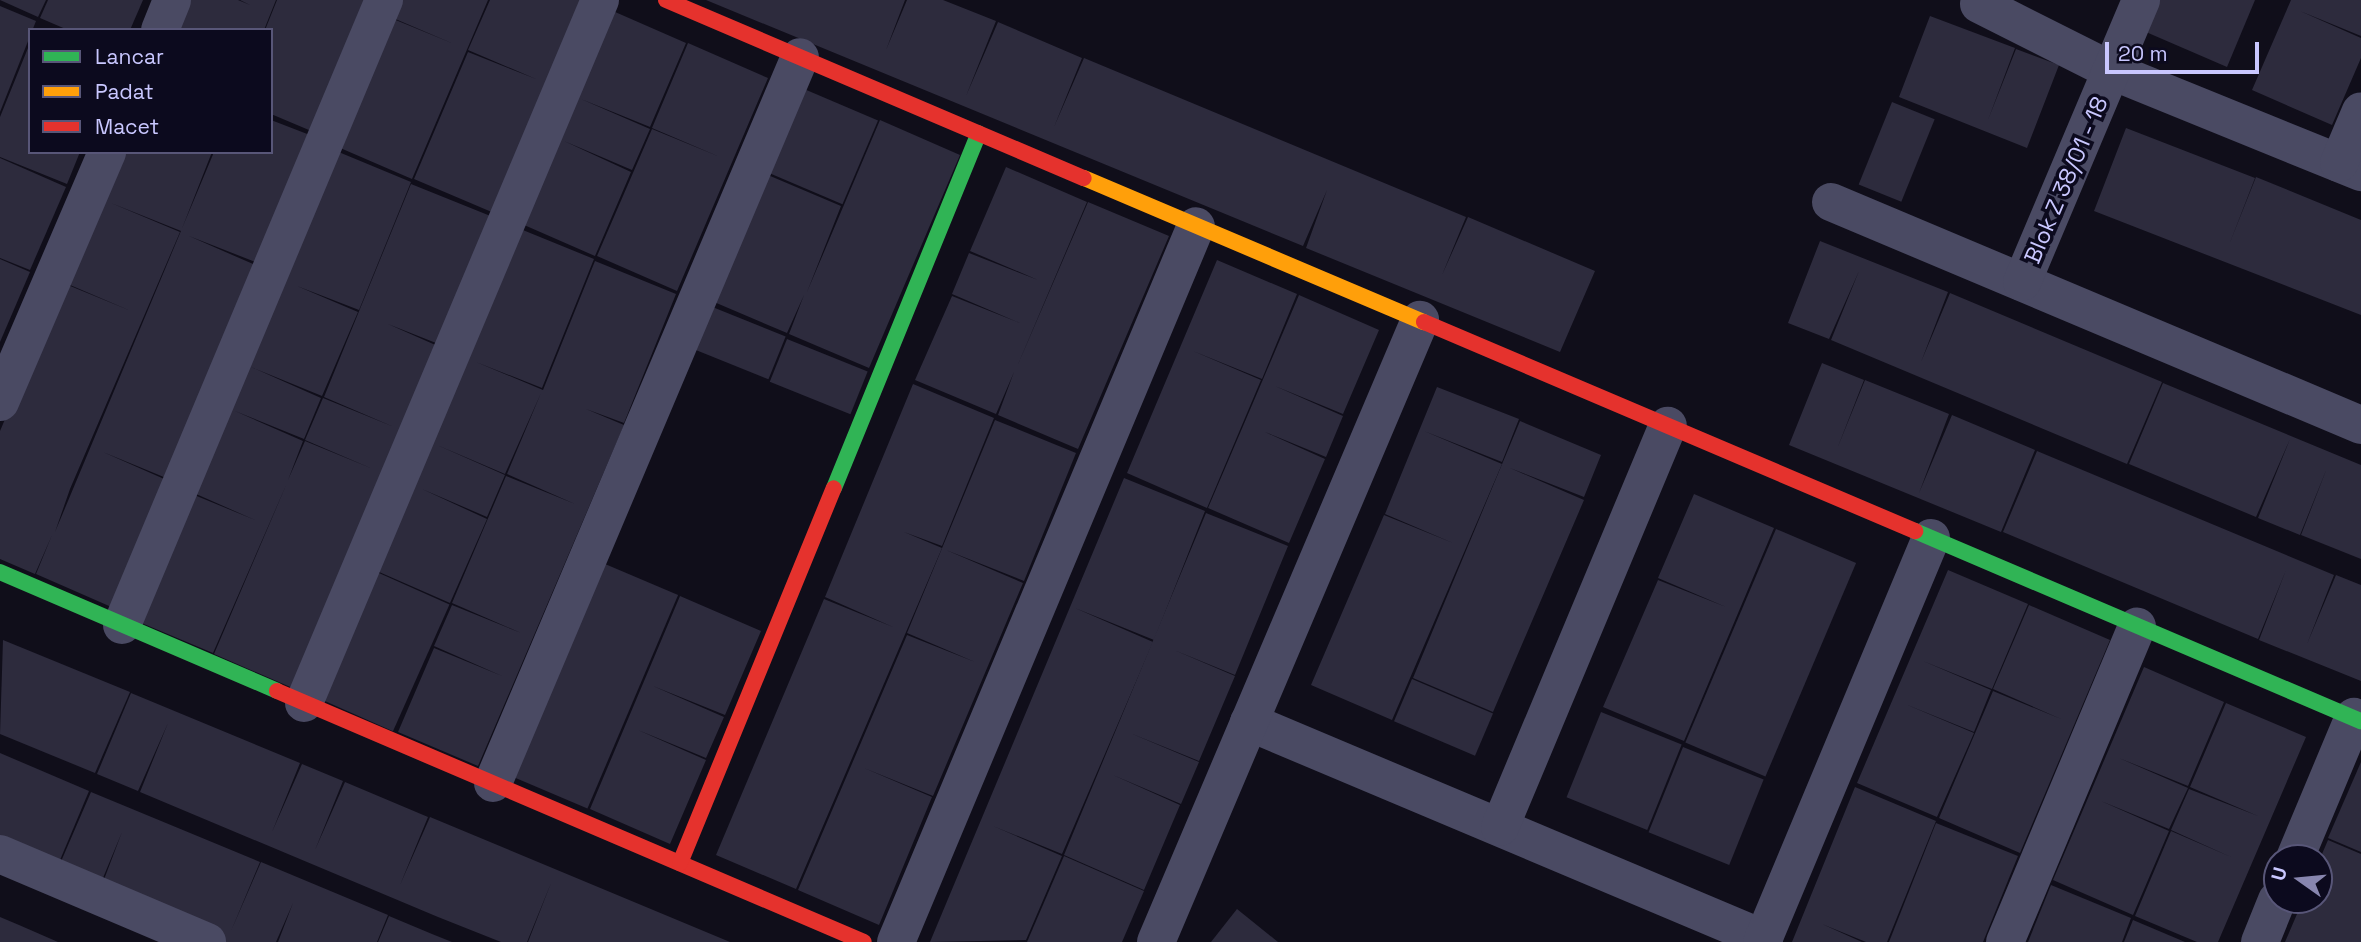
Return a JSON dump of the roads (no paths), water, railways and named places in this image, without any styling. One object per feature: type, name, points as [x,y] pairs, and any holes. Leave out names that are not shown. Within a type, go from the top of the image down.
[{"type":"street","points":[[161,28],[172,0]]},
{"type":"street","points":[[122,625],[384,0]]},
{"type":"street","points":[[304,702],[600,0]]},
{"type":"street","points":[[666,0],[2357,719],[2301,844]]},
{"type":"street","name":"Blok Z 38/01 - 18","points":[[2022,282],[2141,0]]},
{"type":"street","points":[[1979,4],[2112,71],[2350,168],[2361,111]]},
{"type":"street","points":[[493,783],[800,57]]},
{"type":"street","points":[[680,863],[979,133]]},
{"type":"street","points":[[0,402],[106,154]]},
{"type":"street","points":[[1831,202],[2361,425]]},
{"type":"street","points":[[896,942],[1196,226]]},
{"type":"street","points":[[1156,942],[1420,320]]},
{"type":"street","points":[[1500,827],[1668,426]]},
{"type":"street","points":[[1249,722],[1763,940],[1931,538]]},
{"type":"street","points":[[0,572],[864,942]]},
{"type":"street","points":[[2005,942],[2137,626]]},
{"type":"street","points":[[0,854],[207,942]]},
{"type":"street","points":[[2260,942],[2271,914]]}]
